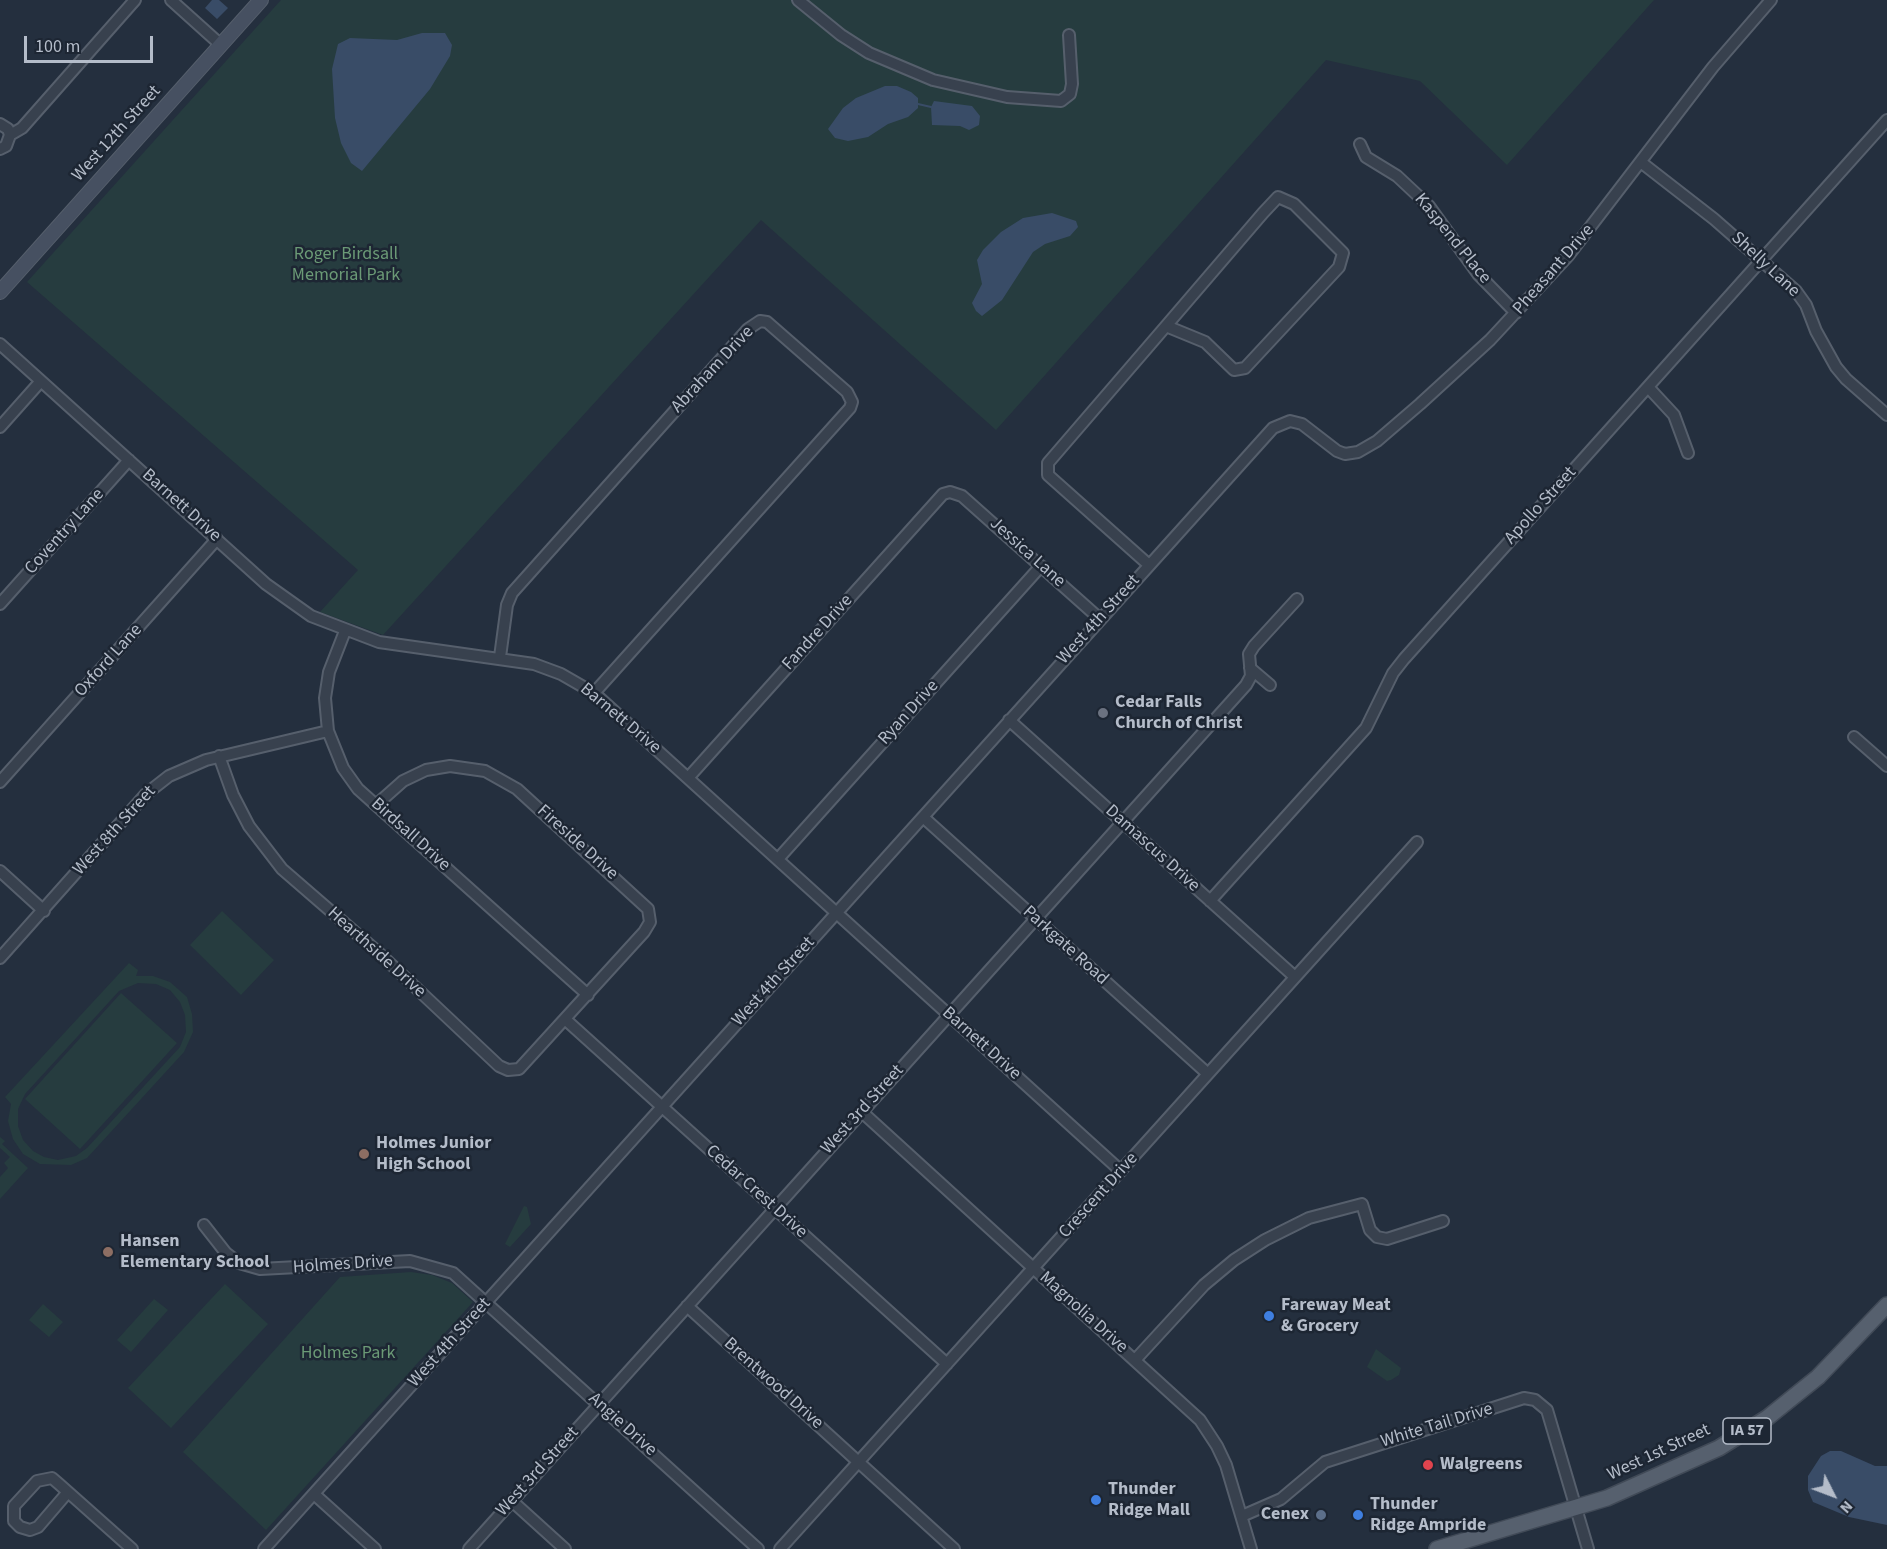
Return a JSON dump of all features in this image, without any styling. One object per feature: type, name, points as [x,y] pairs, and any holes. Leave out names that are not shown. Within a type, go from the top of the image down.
[{"type":"main road","name":"West 12th Street","points":[[0,292],[261,0]]},
{"type":"main road","name":"West 1st Street","points":[[1437,1549],[1607,1498],[1670,1472],[1719,1448],[1767,1418],[1818,1377],[1887,1305]]},
{"type":"street","points":[[10,135],[22,128],[135,0]]},
{"type":"street","points":[[171,0],[221,45]]},
{"type":"street","points":[[798,0],[841,35],[869,53],[896,66],[942,83],[1007,97],[1061,101],[1070,94],[1072,84],[1069,35]]},
{"type":"street","name":"Pheasant Drive","points":[[1290,422],[1302,424],[1337,451],[1345,454],[1365,449],[1455,374],[1516,313],[1592,227],[1713,67],[1771,0]]},
{"type":"street","name":"Apollo Street","points":[[1210,901],[1366,728],[1387,685],[1404,659],[1887,120]]},
{"type":"street","points":[[0,124],[8,129],[10,135],[6,146],[0,149]]},
{"type":"street","name":"Kaspend Place","points":[[1360,144],[1366,157],[1397,176],[1429,206],[1478,274],[1516,313]]},
{"type":"street","name":"Shelly Lane","points":[[1642,163],[1714,219],[1796,291],[1806,304],[1816,331],[1846,379],[1887,415]]},
{"type":"street","points":[[1149,565],[1048,475],[1048,464],[1166,326],[1278,197],[1294,204],[1343,253],[1339,267],[1245,368],[1233,370],[1205,342],[1166,326]]},
{"type":"street","name":"Abraham Drive","points":[[500,657],[507,605],[512,593],[748,329],[754,324],[767,322],[847,392],[852,402],[850,408],[594,693]]},
{"type":"street","name":"Barnett Drive","points":[[0,344],[281,596],[311,616],[345,631],[379,642],[500,657],[548,668],[594,693],[1121,1171]]},
{"type":"street","points":[[0,427],[42,381]]},
{"type":"street","points":[[1648,387],[1674,415],[1688,453]]},
{"type":"street","name":"West 4th Street","points":[[264,1549],[1273,428],[1290,422]]},
{"type":"street","name":"Coventry Lane","points":[[0,604],[129,460]]},
{"type":"street","name":"Jessica Lane","points":[[950,492],[962,496],[1100,619]]},
{"type":"street","name":"Fandre Drive","points":[[688,778],[938,498],[950,492]]},
{"type":"street","name":"Oxford Lane","points":[[0,782],[217,539]]},
{"type":"street","name":"Ryan Drive","points":[[778,860],[1041,566]]},
{"type":"street","name":"West 3rd Street","points":[[469,1549],[1246,685],[1251,676],[1249,654],[1297,598]]},
{"type":"street","name":"Birdsall Drive","points":[[345,631],[333,658],[326,686],[328,731],[343,768],[358,789],[588,995]]},
{"type":"street","points":[[1250,668],[1270,685]]},
{"type":"street","name":"Damascus Drive","points":[[1009,720],[1295,977]]},
{"type":"street","name":"West 8th Street","points":[[0,958],[146,794],[180,769],[219,756],[328,731]]},
{"type":"street","points":[[1854,737],[1887,766]]},
{"type":"street","name":"Hearthside Drive","points":[[219,756],[241,812],[271,856],[499,1066],[513,1070],[524,1065],[566,1020]]},
{"type":"street","name":"Fireside Drive","points":[[376,805],[403,781],[426,770],[450,766],[485,771],[517,789],[648,909],[647,927],[566,1020]]},
{"type":"street","name":"Parkgate Road","points":[[923,817],[1208,1074]]},
{"type":"street","name":"Crescent Drive","points":[[780,1549],[1417,842]]},
{"type":"street","points":[[0,871],[44,910]]},
{"type":"street","name":"Cedar Crest Drive","points":[[566,1020],[947,1364]]},
{"type":"street","name":"Magnolia Drive","points":[[862,1112],[1186,1405],[1209,1432],[1226,1465],[1251,1549]]},
{"type":"street","points":[[1135,1360],[1204,1285],[1234,1260],[1265,1240],[1309,1218],[1362,1204],[1370,1230],[1377,1237],[1387,1239],[1443,1221]]},
{"type":"street","name":"Holmes Drive","points":[[204,1226],[226,1253],[248,1267],[275,1270],[422,1262],[453,1273],[487,1301]]},
{"type":"street","name":"Angie Drive","points":[[487,1301],[758,1549]]},
{"type":"street","name":"Brentwood Drive","points":[[687,1306],[954,1549]]},
{"type":"street","name":"White Tail Drive","points":[[1242,1516],[1281,1499],[1325,1462],[1524,1398],[1535,1400],[1547,1410],[1588,1549]]},
{"type":"street","points":[[68,1492],[38,1527],[30,1530],[20,1527],[15,1521],[14,1506],[37,1480],[52,1478],[68,1492],[132,1549]]},
{"type":"street","points":[[314,1494],[375,1549]]},
{"type":"street","points":[[512,1501],[565,1549]]},
{"type":"green space","name":"Roger Birdsall Memorial Park","points":[[281,0],[1654,0],[1507,165],[1420,81],[1326,60],[996,430],[761,220],[383,635],[320,612],[358,570],[27,282]]},
{"type":"green space","points":[[222,911],[274,960],[241,995],[190,945]]},
{"type":"green space","points":[[129,963],[138,970],[136,976],[153,976],[170,982],[187,997],[192,1014],[193,1032],[184,1052],[87,1158],[71,1165],[40,1164],[23,1154],[13,1139],[8,1121],[11,1104],[5,1097]],"holes":[[[138,983],[156,984],[170,990],[180,1002],[185,1015],[186,1032],[180,1047],[87,1148],[76,1156],[58,1160],[44,1157],[33,1151],[23,1140],[18,1126],[18,1109],[25,1094],[119,991]]]},
{"type":"green space","points":[[121,993],[177,1043],[80,1149],[25,1099]]},
{"type":"green space","points":[[0,1137],[5,1141],[2,1144],[28,1168],[0,1199],[0,1177],[8,1168],[4,1163],[10,1157],[0,1148]]},
{"type":"green space","points":[[524,1206],[527,1207],[531,1224],[510,1247],[505,1244]]},
{"type":"green space","name":"Holmes Park","points":[[411,1272],[432,1275],[452,1283],[473,1302],[266,1530],[183,1452],[340,1277]]},
{"type":"green space","points":[[225,1284],[268,1324],[171,1428],[128,1388]]},
{"type":"green space","points":[[154,1299],[168,1310],[131,1352],[117,1340]]},
{"type":"green space","points":[[43,1304],[63,1322],[49,1337],[29,1320]]},
{"type":"green space","points":[[1376,1349],[1401,1368],[1399,1375],[1387,1381],[1367,1367]]},
{"type":"water","points":[[212,0],[219,0],[228,8],[217,19],[205,8]]},
{"type":"water","points":[[422,33],[445,33],[452,45],[450,56],[430,89],[362,171],[351,163],[341,143],[335,118],[332,69],[338,44],[350,38],[397,40]]},
{"type":"water","points":[[885,86],[897,86],[911,92],[918,98],[918,108],[908,117],[888,124],[868,137],[848,141],[835,138],[828,129],[843,108],[856,98]]},
{"type":"water","points":[[934,101],[972,106],[980,116],[979,125],[969,130],[960,126],[932,125],[931,107]]},
{"type":"water","points":[[1052,213],[1076,221],[1078,227],[1070,236],[1045,244],[1033,252],[1002,300],[982,316],[972,303],[982,284],[977,260],[983,250],[1001,232],[1023,218]]},
{"type":"water","points":[[1830,1451],[1841,1451],[1875,1466],[1887,1466],[1887,1525],[1849,1517],[1813,1502],[1808,1490],[1808,1476],[1821,1456]]},
{"type":"waterway","points":[[918,104],[931,107]]},
{"type":"place","name":"Cedar Falls Church of Christ","points":[[1103,713]]},
{"type":"place","name":"Holmes Junior High School","points":[[364,1154]]},
{"type":"place","name":"Hansen Elementary School","points":[[108,1252]]},
{"type":"place","name":"Fareway Meat & Grocery","points":[[1269,1316]]},
{"type":"place","name":"Walgreens","points":[[1428,1465]]},
{"type":"place","name":"Thunder Ridge Mall","points":[[1096,1500]]},
{"type":"place","name":"Cenex","points":[[1321,1515]]},
{"type":"place","name":"Thunder Ridge Ampride","points":[[1358,1515]]}]
